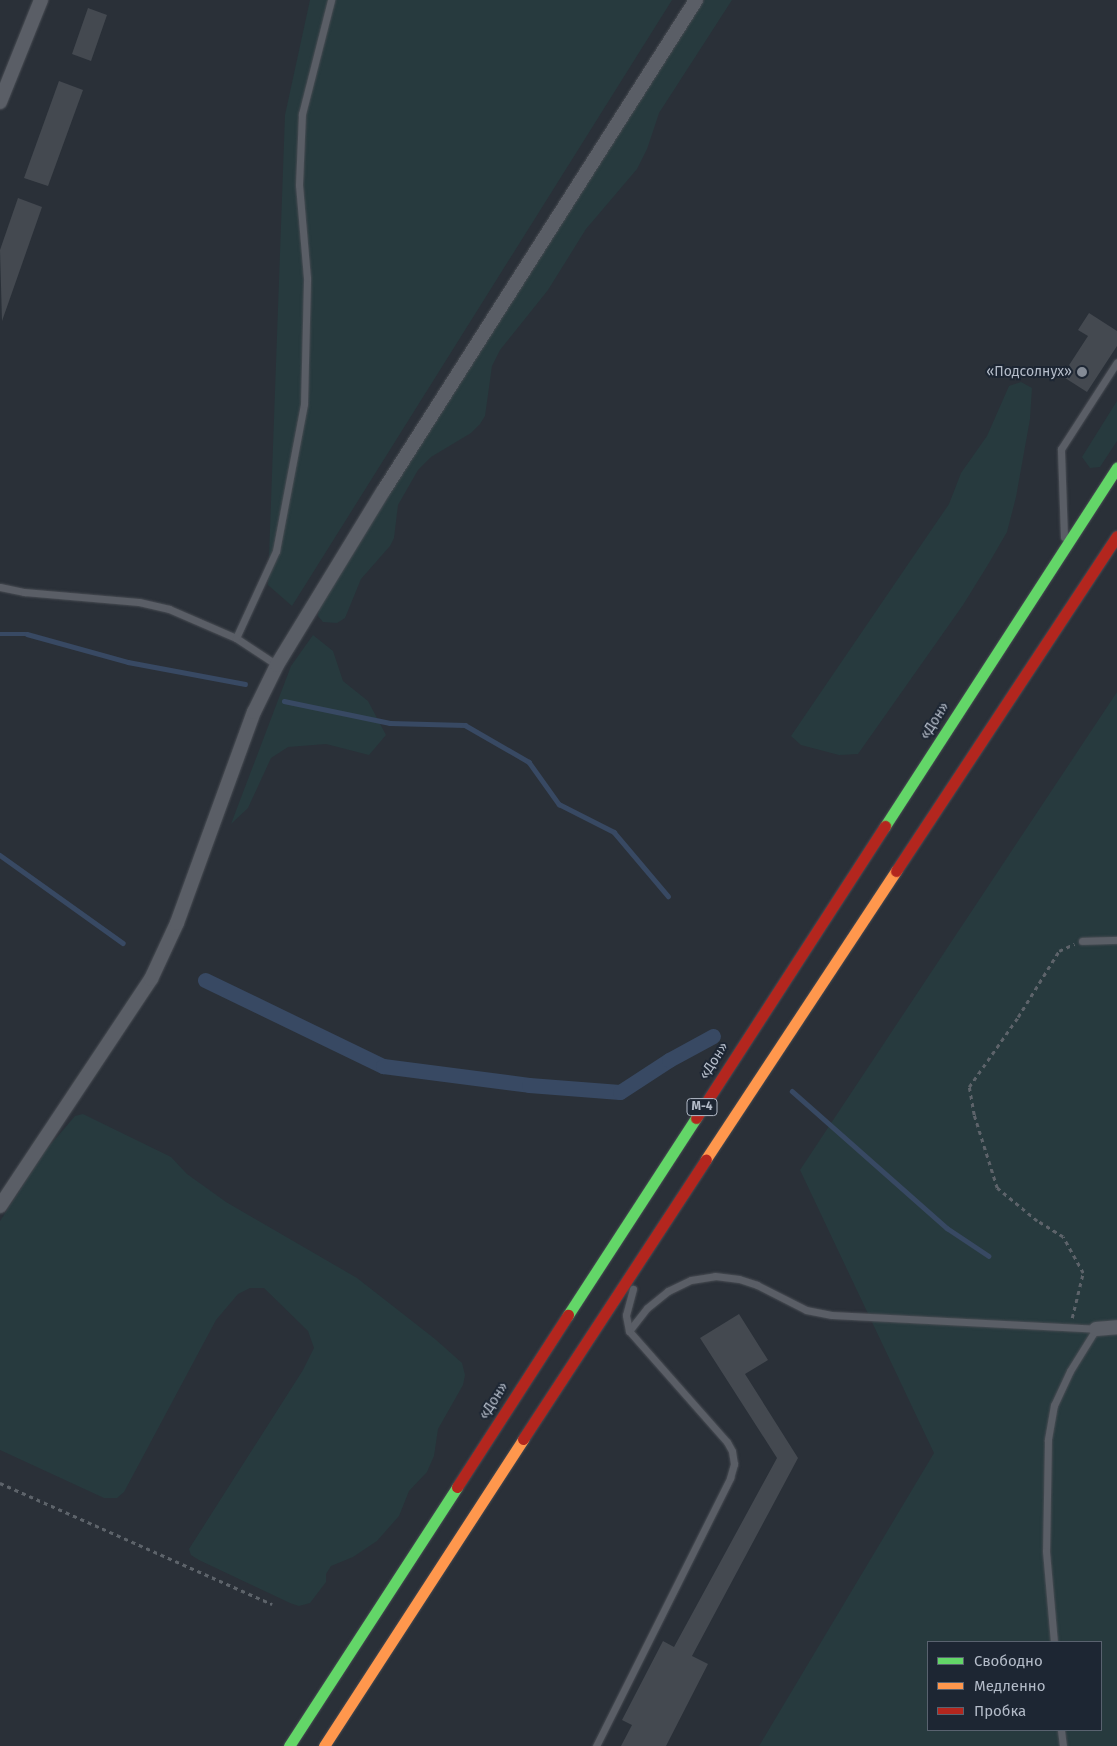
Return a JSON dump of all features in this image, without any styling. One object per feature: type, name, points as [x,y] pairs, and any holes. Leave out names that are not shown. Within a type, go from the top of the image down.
[{"type":"highway","name":"«Дон»","points":[[288,1746],[1117,468]]},
{"type":"highway","name":"М-4","points":[[324,1746],[653,1239],[1116,538]]},
{"type":"street","points":[[0,102],[41,0]]},
{"type":"street","points":[[0,1206],[151,979],[177,924],[254,712],[277,664],[389,481],[696,0]]},
{"type":"street","points":[[1096,1329],[1117,1327]]},
{"type":"lane","points":[[236,638],[276,550],[304,404],[307,278],[299,185],[302,114],[331,0]]},
{"type":"lane","points":[[1065,548],[1061,449],[1117,362]]},
{"type":"lane","points":[[0,588],[24,592],[139,602],[169,609],[236,638],[277,664]]},
{"type":"lane","points":[[1082,941],[1117,940]]},
{"type":"lane","points":[[596,1746],[730,1478],[734,1464],[732,1451],[727,1442],[629,1331],[626,1315],[628,1302],[653,1239]]},
{"type":"lane","points":[[629,1331],[647,1308],[668,1291],[691,1280],[715,1276],[739,1279],[757,1285],[806,1310],[832,1315],[1096,1329]]},
{"type":"lane","points":[[1054,1641],[1046,1551],[1048,1440],[1054,1405],[1070,1370],[1096,1329]]},
{"type":"lane","points":[[1062,1731],[1063,1746]]},
{"type":"path","points":[[1070,1328],[1083,1273],[1063,1237],[1037,1221],[997,1188],[974,1115],[969,1087],[1018,1017],[1059,951],[1082,941]]},
{"type":"path","points":[[0,1483],[272,1604]]},
{"type":"green space","points":[[310,0],[672,0],[292,606],[268,585],[285,115]]},
{"type":"green space","points":[[704,0],[732,0],[659,113],[647,149],[637,169],[586,229],[548,290],[500,350],[492,366],[485,416],[480,424],[471,433],[431,457],[418,470],[398,505],[394,538],[390,546],[361,579],[345,618],[337,623],[323,622],[318,616],[319,602]]},
{"type":"green space","points":[[1021,382],[1032,388],[1030,419],[1016,497],[1007,532],[989,563],[963,605],[858,754],[839,755],[801,745],[791,736],[949,504],[961,473],[987,436],[1009,386]]},
{"type":"green space","points":[[1117,401],[1117,441],[1100,467],[1090,468],[1082,457]]},
{"type":"green space","points":[[313,635],[333,651],[343,681],[368,701],[386,735],[369,755],[326,744],[288,747],[271,758],[248,808],[231,824],[291,666]]},
{"type":"green space","points":[[1117,692],[1117,1746],[759,1746],[934,1453],[800,1170]]},
{"type":"green space","points":[[83,1114],[171,1157],[187,1174],[226,1202],[357,1278],[435,1339],[462,1363],[465,1375],[463,1385],[438,1429],[434,1456],[427,1472],[409,1491],[399,1516],[377,1541],[353,1557],[331,1566],[326,1574],[326,1582],[310,1603],[299,1606],[290,1603],[199,1560],[191,1555],[189,1549],[303,1370],[314,1348],[308,1331],[264,1288],[250,1288],[238,1294],[216,1320],[124,1492],[117,1498],[104,1498],[0,1450],[0,1221],[46,1150],[75,1116]]},
{"type":"building","points":[[88,8],[107,15],[91,61],[72,54]]},
{"type":"building","points":[[59,81],[83,90],[48,186],[24,178]]},
{"type":"building","points":[[18,198],[42,207],[2,321],[0,250]]},
{"type":"building","points":[[1089,313],[1117,331],[1117,346],[1087,392],[1062,376],[1088,336],[1078,330]]},
{"type":"building","points":[[739,1314],[768,1360],[745,1374],[798,1458],[692,1656],[708,1664],[666,1746],[621,1746],[632,1725],[622,1720],[663,1641],[674,1647],[777,1458],[700,1338]]},
{"type":"waterway","points":[[0,634],[27,634],[128,662],[245,684]]},
{"type":"waterway","points":[[284,701],[390,723],[465,725],[529,762],[559,804],[614,832],[668,896]]},
{"type":"waterway","points":[[0,855],[123,943]]},
{"type":"waterway","points":[[205,980],[383,1066],[529,1085],[620,1092],[669,1060],[713,1036]]},
{"type":"waterway","points":[[792,1091],[947,1228],[989,1256]]},
{"type":"traffic: fast","points":[[885,826],[1117,468]]},
{"type":"traffic: fast","points":[[568,1315],[696,1118]]},
{"type":"traffic: fast","points":[[289,1746],[457,1487]]},
{"type":"traffic: slow","points":[[706,1159],[896,871]]},
{"type":"traffic: slow","points":[[324,1746],[523,1439]]},
{"type":"traffic: jam","points":[[896,871],[1117,536]]},
{"type":"traffic: jam","points":[[696,1118],[885,826]]},
{"type":"traffic: jam","points":[[523,1439],[706,1159]]},
{"type":"traffic: jam","points":[[457,1487],[568,1315]]},
{"type":"place","name":"«Подсолнух»","points":[[1082,372]]}]
